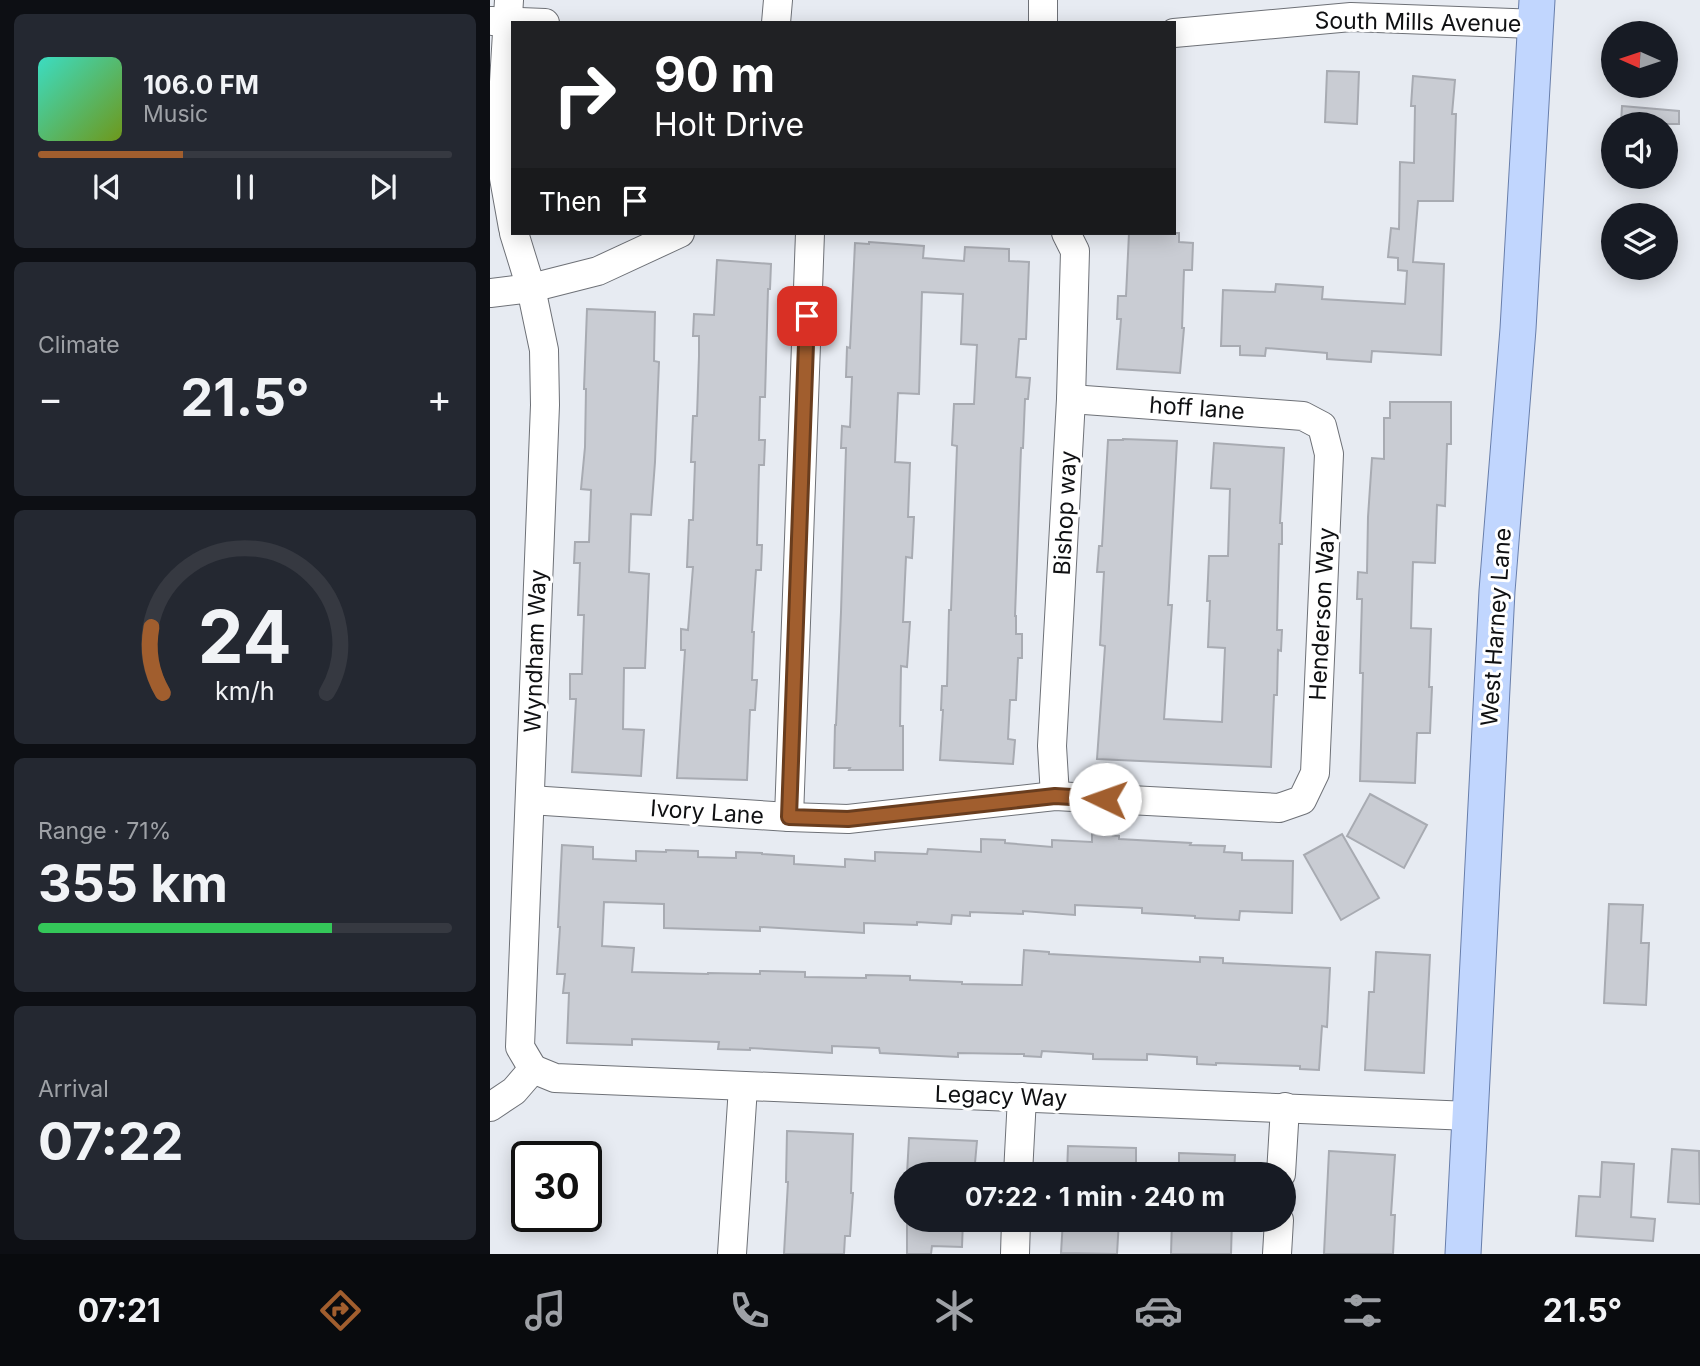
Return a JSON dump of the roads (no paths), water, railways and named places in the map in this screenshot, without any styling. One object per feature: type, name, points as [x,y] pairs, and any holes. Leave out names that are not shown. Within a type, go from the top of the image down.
[{"type":"main road","name":"West Harney Lane","points":[[1463,1254],[1497,591],[1518,329],[1537,12]]},
{"type":"street","points":[[776,21],[778,0]]},
{"type":"street","points":[[1043,0],[1043,21]]},
{"type":"street","name":"South Mills Avenue","points":[[1176,33],[1351,16],[1537,12]]},
{"type":"street","points":[[511,217],[504,178],[502,14],[535,21]]},
{"type":"street","name":"Wyndham Way","points":[[515,235],[531,288],[544,350],[545,405],[520,1046],[533,1069]]},
{"type":"street","points":[[490,293],[531,288],[598,271],[676,235]]},
{"type":"street","points":[[789,817],[810,235]]},
{"type":"street","name":"Bishop way","points":[[1055,796],[1052,746],[1071,399],[1075,251],[1067,235]]},
{"type":"street","name":"hoff lane","points":[[1071,399],[1303,416],[1322,426]]},
{"type":"street","name":"Henderson Way","points":[[1302,800],[1315,773],[1329,454],[1322,426]]},
{"type":"street","name":"Ivory Lane","points":[[530,800],[848,819],[1055,796],[1279,808],[1302,800]]},
{"type":"street","points":[[490,1107],[514,1091],[533,1069]]},
{"type":"street","name":"Legacy Way","points":[[533,1069],[555,1078],[1470,1116]]},
{"type":"street","points":[[732,1254],[743,1087]]},
{"type":"street","points":[[1019,1162],[1022,1097]]},
{"type":"street","points":[[1282,1162],[1285,1107]]},
{"type":"street","points":[[1015,1254],[1016,1232]]},
{"type":"street","points":[[1277,1254],[1278,1232]]}]
